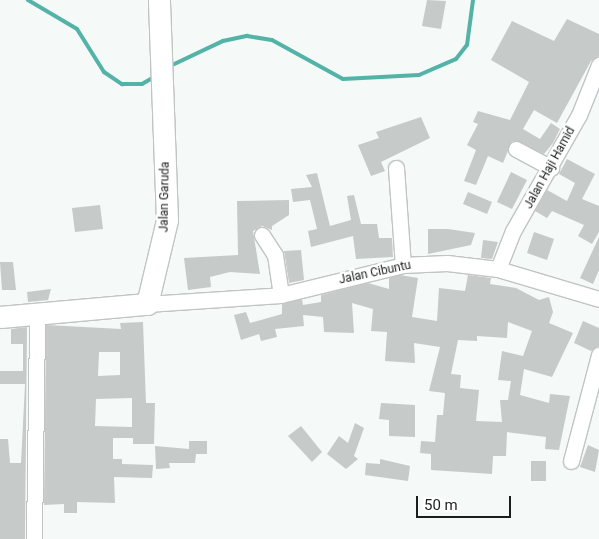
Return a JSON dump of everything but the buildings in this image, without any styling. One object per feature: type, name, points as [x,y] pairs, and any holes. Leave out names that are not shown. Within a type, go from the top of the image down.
[{"type":"street","name":"Jalan Garuda","points":[[147,304],[167,220],[159,0]]},
{"type":"street","name":"Jalan Haji Hamid","points":[[498,269],[513,231],[551,168],[599,65]]},
{"type":"street","points":[[516,149],[551,168]]},
{"type":"street","points":[[396,168],[404,265]]},
{"type":"street","points":[[262,235],[275,255],[281,295]]},
{"type":"street","name":"Jalan Cibuntu","points":[[147,304],[281,295],[404,265],[447,263],[498,269],[599,299]]},
{"type":"street","points":[[0,317],[147,304]]},
{"type":"street","points":[[34,539],[37,314]]},
{"type":"street","points":[[572,461],[599,355]]},
{"type":"waterway","points":[[28,0],[77,29],[104,72],[122,84],[142,84],[154,77]]},
{"type":"waterway","points":[[168,67],[223,41],[247,36],[272,40],[343,79],[419,75],[456,59],[467,45],[473,0]]}]
